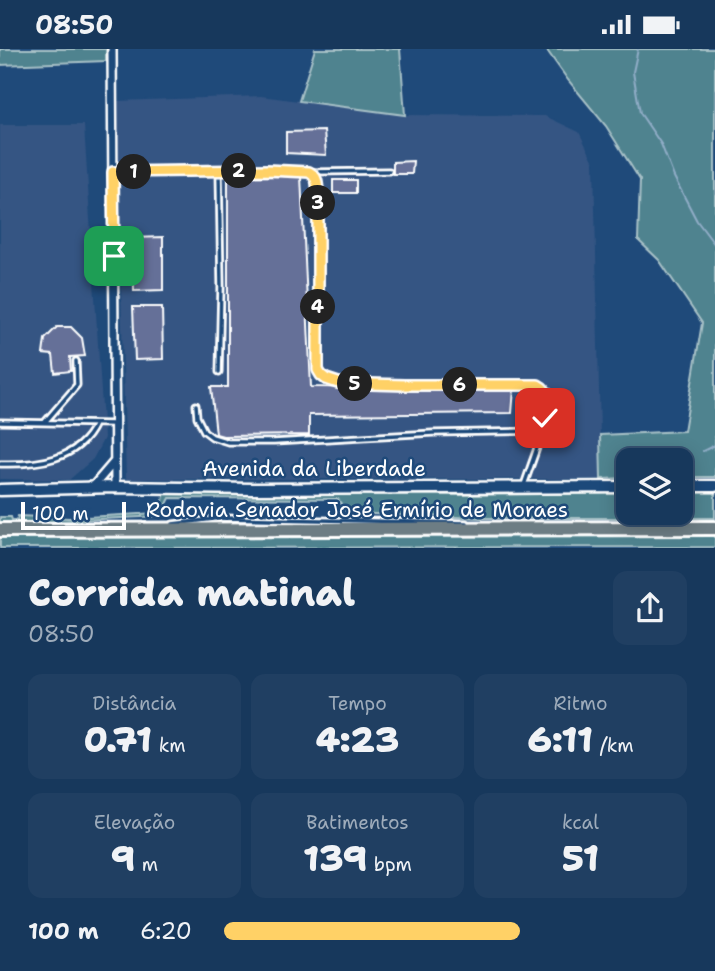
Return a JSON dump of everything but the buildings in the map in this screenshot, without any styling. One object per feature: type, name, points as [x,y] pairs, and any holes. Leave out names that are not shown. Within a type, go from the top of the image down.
[{"type":"highway","name":"Rodovia Senador José Ermírio de Moraes","points":[[0,530],[715,528]]},
{"type":"street","points":[[112,49],[116,487]]},
{"type":"street","points":[[91,489],[115,461]]},
{"type":"street","points":[[693,487],[715,486]]},
{"type":"street","name":"Avenida da Liberdade","points":[[0,490],[116,487],[616,487]]},
{"type":"lane","points":[[219,171],[219,372]]},
{"type":"lane","points":[[113,172],[389,171]]},
{"type":"lane","points":[[309,172],[317,179],[318,193],[318,370],[321,375],[338,383],[538,385],[544,388],[548,398],[543,431],[523,488]]},
{"type":"lane","points":[[46,422],[77,385],[76,361]]},
{"type":"lane","points":[[196,405],[197,417],[204,431],[212,437],[228,442],[543,431]]},
{"type":"lane","points":[[0,422],[115,424]]},
{"type":"lane","points":[[0,464],[55,459],[82,444],[94,424]]},
{"type":"shaded area","points":[[261,96],[405,115],[545,116],[579,132],[594,162],[601,479],[126,479],[116,101]]},
{"type":"shaded area","points":[[0,125],[84,125],[104,438],[93,459],[69,480],[0,479]]},
{"type":"green space","points":[[0,49],[106,49],[106,61],[0,65]]},
{"type":"green space","points":[[315,49],[400,49],[405,115],[299,101]]},
{"type":"green space","points":[[546,49],[715,49],[715,477],[693,477],[693,448],[616,448],[616,478],[601,479],[600,435],[684,431],[702,323],[659,260],[638,240],[640,180],[606,126]]},
{"type":"green space","points":[[715,492],[715,518],[693,518],[693,493]]},
{"type":"green space","points":[[164,493],[616,493],[616,518],[482,518],[347,513],[338,499],[170,498],[161,516],[0,524],[0,517],[17,520],[18,516],[69,518],[157,513]]},
{"type":"green space","points":[[715,531],[715,547],[0,548],[0,535]]},
{"type":"waterway","points":[[638,49],[633,72],[640,113],[661,144],[674,177],[697,221],[715,245]]},
{"type":"waterway","points":[[703,451],[715,445]]},
{"type":"route","points":[[114,256],[113,172],[309,172],[317,179],[318,193],[318,370],[321,375],[338,383],[538,385],[547,393],[545,418]]}]
